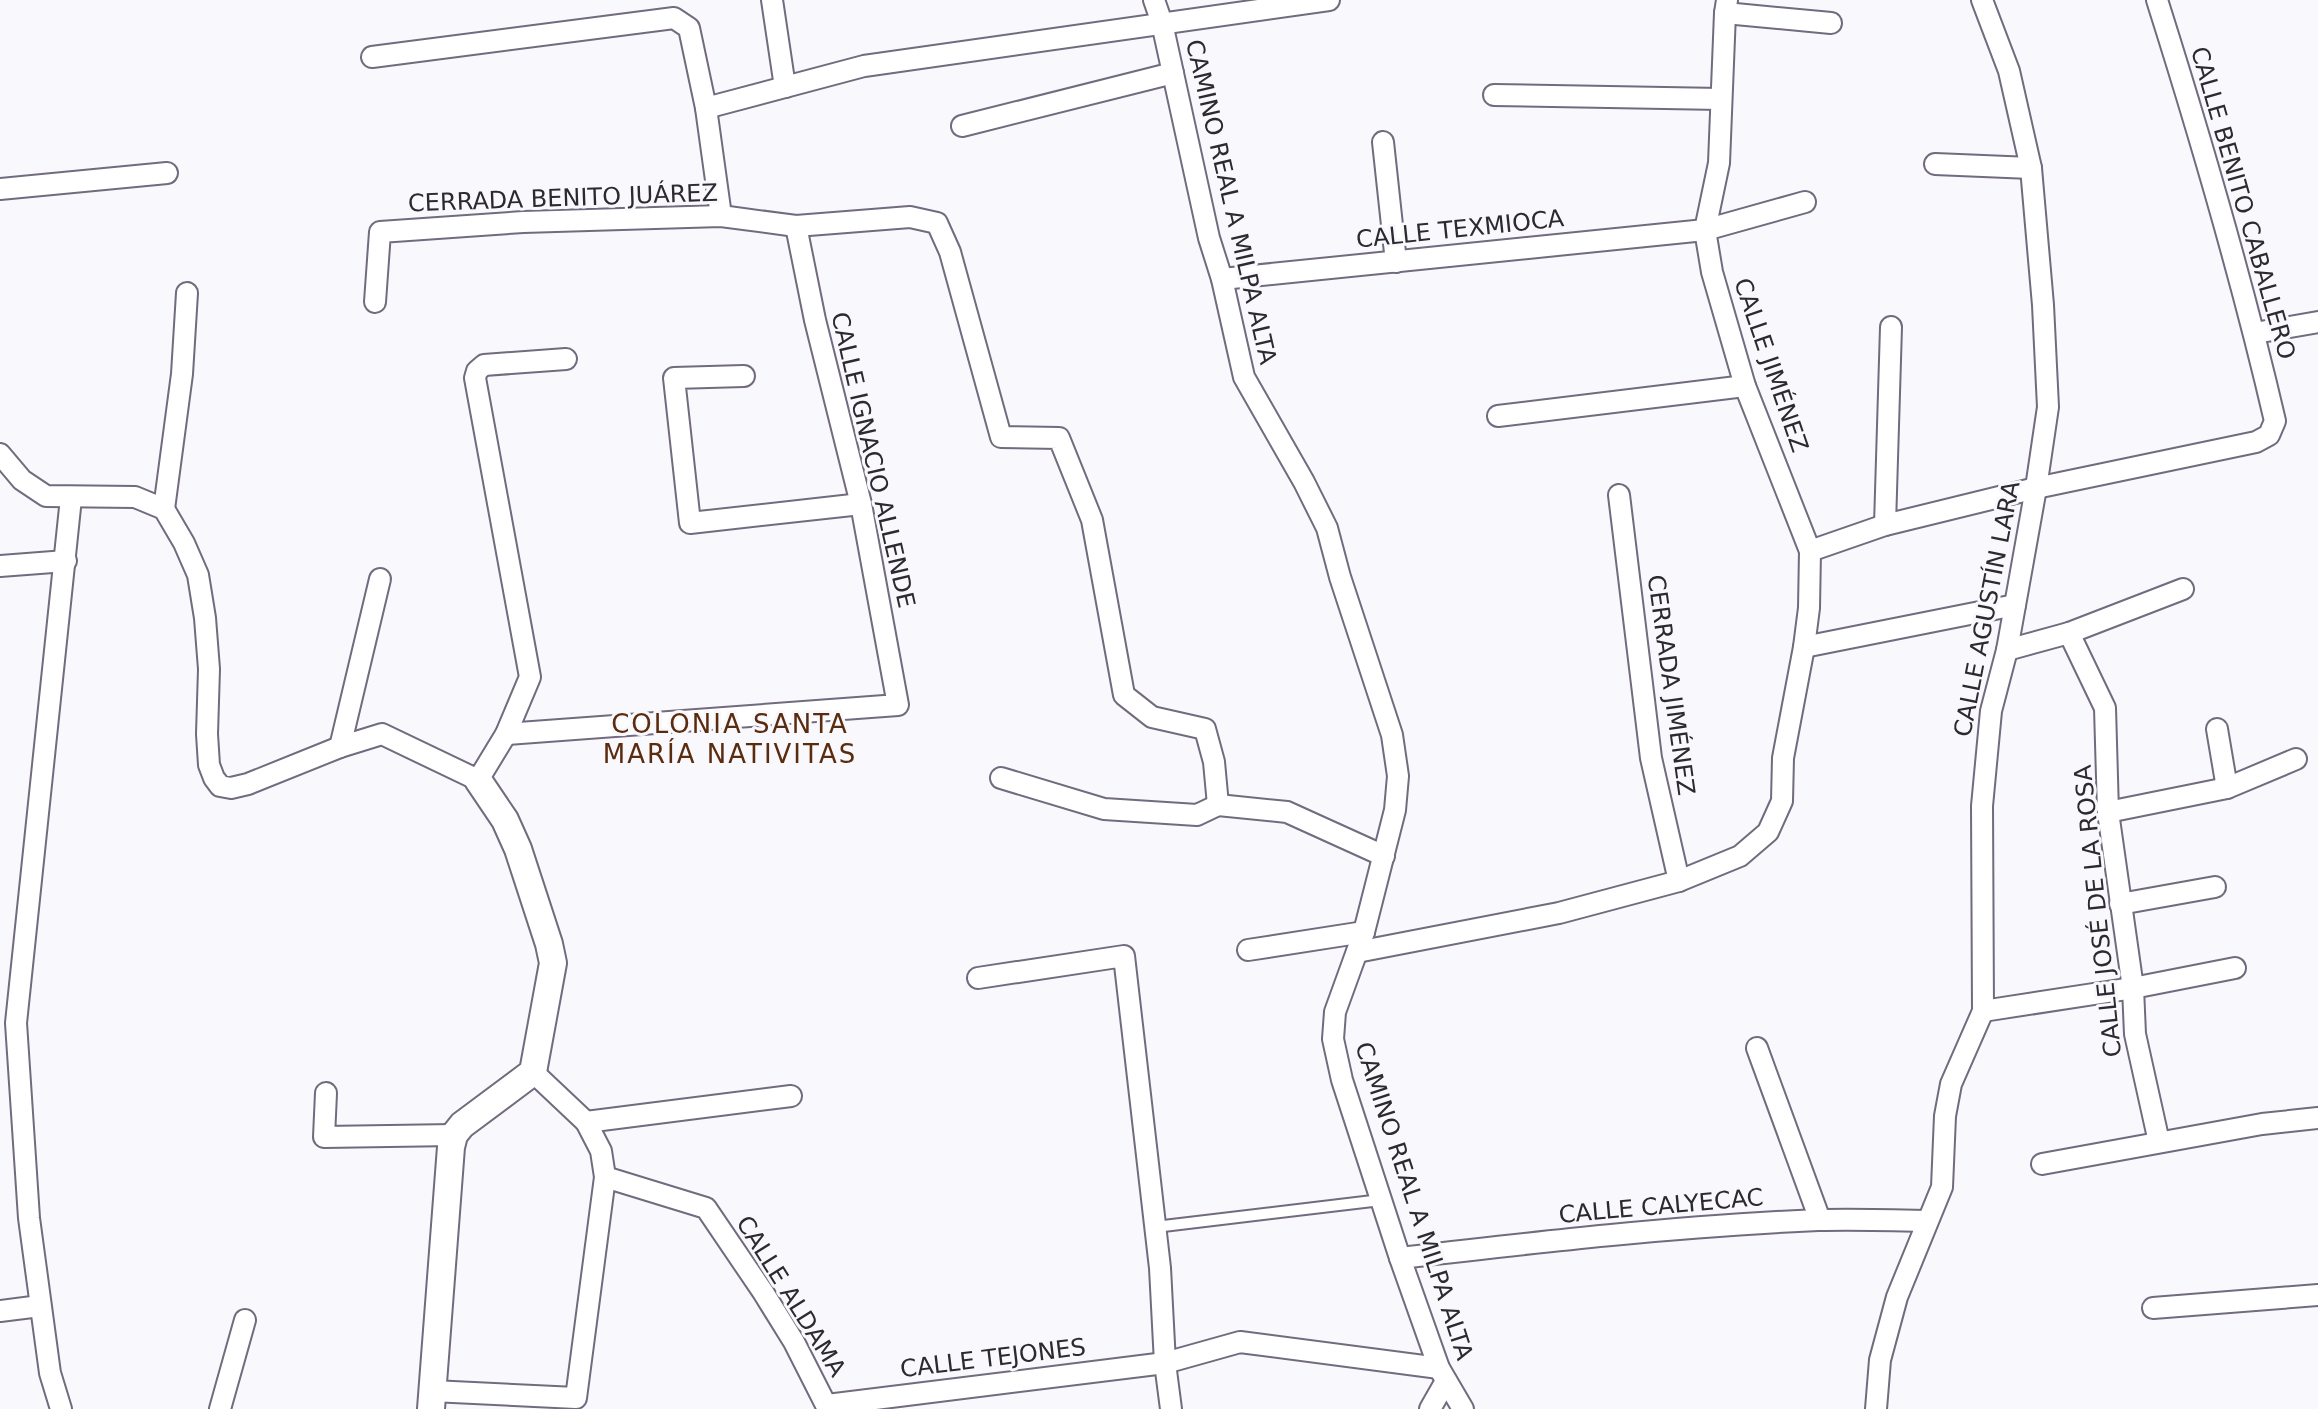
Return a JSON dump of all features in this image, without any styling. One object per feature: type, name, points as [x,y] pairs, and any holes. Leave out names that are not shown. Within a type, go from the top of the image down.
[{"type":"street","points":[[772,0],[785,87]]},
{"type":"street","name":"CAMINO REAL A MILPA ALTA","points":[[1154,0],[1162,23],[1209,238],[1222,279],[1244,377],[1327,528],[1392,735],[1398,776],[1395,810],[1364,932],[1335,1012],[1333,1039],[1342,1080],[1400,1258],[1443,1374],[1463,1409]]},
{"type":"street","points":[[706,108],[864,66],[1329,0]]},
{"type":"street","name":"CALLE AGUSTÍN LARA","points":[[1876,1409],[1880,1360],[1897,1297],[1942,1187],[1945,1116],[1951,1084],[1983,1011],[1982,806],[1991,711],[2007,650],[2048,407],[2031,168],[2009,71],[1982,0]]},
{"type":"street","name":"CALLE BENITO CABALLERO","points":[[2036,488],[2256,442],[2269,435],[2275,421],[2255,333],[2200,137],[2157,0]]},
{"type":"street","points":[[1726,7],[1831,23]]},
{"type":"street","name":"CALLE JIMÉNEZ","points":[[1726,7],[1719,163],[1705,230],[1712,272],[1745,386],[1810,551]]},
{"type":"street","points":[[372,57],[674,18],[689,28],[706,108],[721,216]]},
{"type":"street","points":[[962,126],[1173,73]]},
{"type":"street","points":[[1494,95],[1721,99]]},
{"type":"street","points":[[1383,142],[1396,262]]},
{"type":"street","points":[[1935,164],[2031,168]]},
{"type":"street","points":[[0,189],[167,173]]},
{"type":"street","name":"CALLE TEXMIOCA","points":[[1222,279],[1705,230],[1805,202]]},
{"type":"street","name":"CERRADA BENITO JUÁREZ","points":[[375,302],[380,232],[523,222],[721,216],[796,226],[910,217],[937,223],[950,252],[1001,437],[1059,438],[1092,520],[1124,695],[1152,717],[1205,729],[1214,762],[1218,805]]},
{"type":"street","name":"CALLE IGNACIO ALLENDE","points":[[506,734],[898,705],[861,504],[815,320],[796,226]]},
{"type":"street","points":[[164,509],[182,374],[187,293]]},
{"type":"street","points":[[2255,333],[2318,322]]},
{"type":"street","points":[[1885,525],[1891,327]]},
{"type":"street","points":[[478,780],[506,734],[530,677],[475,378],[484,365],[566,359]]},
{"type":"street","points":[[744,376],[674,378],[690,523],[861,504]]},
{"type":"street","points":[[1498,416],[1745,386]]},
{"type":"street","points":[[0,454],[22,480],[46,496],[135,497],[164,509],[198,575],[209,669],[209,765],[220,786],[231,788],[261,779],[340,747],[382,734],[478,780],[505,820],[518,849],[553,963],[533,1072],[462,1125],[454,1135],[431,1400],[576,1398],[605,1177],[601,1151],[586,1122],[533,1072]]},
{"type":"street","points":[[1357,952],[1559,913],[1679,881],[1740,856],[1768,832],[1782,801],[1783,758],[1809,608],[1810,551],[1885,525],[2036,488]]},
{"type":"street","name":"CERRADA JIMÉNEZ","points":[[1619,495],[1651,758],[1679,881]]},
{"type":"street","points":[[61,1409],[50,1373],[29,1218],[16,1023],[71,498]]},
{"type":"street","points":[[0,566],[66,561]]},
{"type":"street","points":[[340,747],[380,579]]},
{"type":"street","points":[[2007,650],[2069,633],[2183,589]]},
{"type":"street","points":[[1804,647],[2015,605]]},
{"type":"street","name":"CALLE JOSÉ DE LA ROSA","points":[[2069,633],[2105,708],[2108,812],[2133,988],[2135,1034],[2159,1142]]},
{"type":"street","points":[[2217,729],[2227,788]]},
{"type":"street","points":[[2108,812],[2227,788],[2296,759]]},
{"type":"street","points":[[1001,778],[1104,809],[1197,815],[1218,805],[1287,812],[1384,856]]},
{"type":"street","points":[[2120,904],[2215,887]]},
{"type":"street","points":[[1248,950],[1364,932]]},
{"type":"street","points":[[978,978],[1124,956],[1160,1268],[1165,1363],[1171,1409]]},
{"type":"street","points":[[1983,1011],[2133,988],[2235,968]]},
{"type":"street","points":[[1757,1048],[1820,1220]]},
{"type":"street","points":[[326,1093],[324,1137],[454,1135]]},
{"type":"street","points":[[586,1122],[791,1096]]},
{"type":"street","points":[[2042,1164],[2262,1124],[2318,1118]]},
{"type":"street","name":"CALLE ALDAMA","points":[[605,1177],[706,1208],[794,1342],[828,1407]]},
{"type":"street","name":"CALLE CALYECAC","points":[[1400,1258],[1525,1243],[1722,1226],[1820,1220],[1927,1221]]},
{"type":"street","points":[[2153,1308],[2318,1295]]},
{"type":"street","points":[[0,1311],[40,1306]]},
{"type":"street","points":[[220,1409],[245,1320]]},
{"type":"street","name":"CALLE TEJONES","points":[[828,1407],[1165,1363],[1240,1342],[1443,1374]]},
{"type":"street","points":[[1430,1409],[1443,1374]]},
{"type":"lane","points":[[1155,1227],[1381,1200]]},
{"type":"district","name":"COLONIA SANTA MARÍA NATIVITAS","points":[[730,739]]}]
